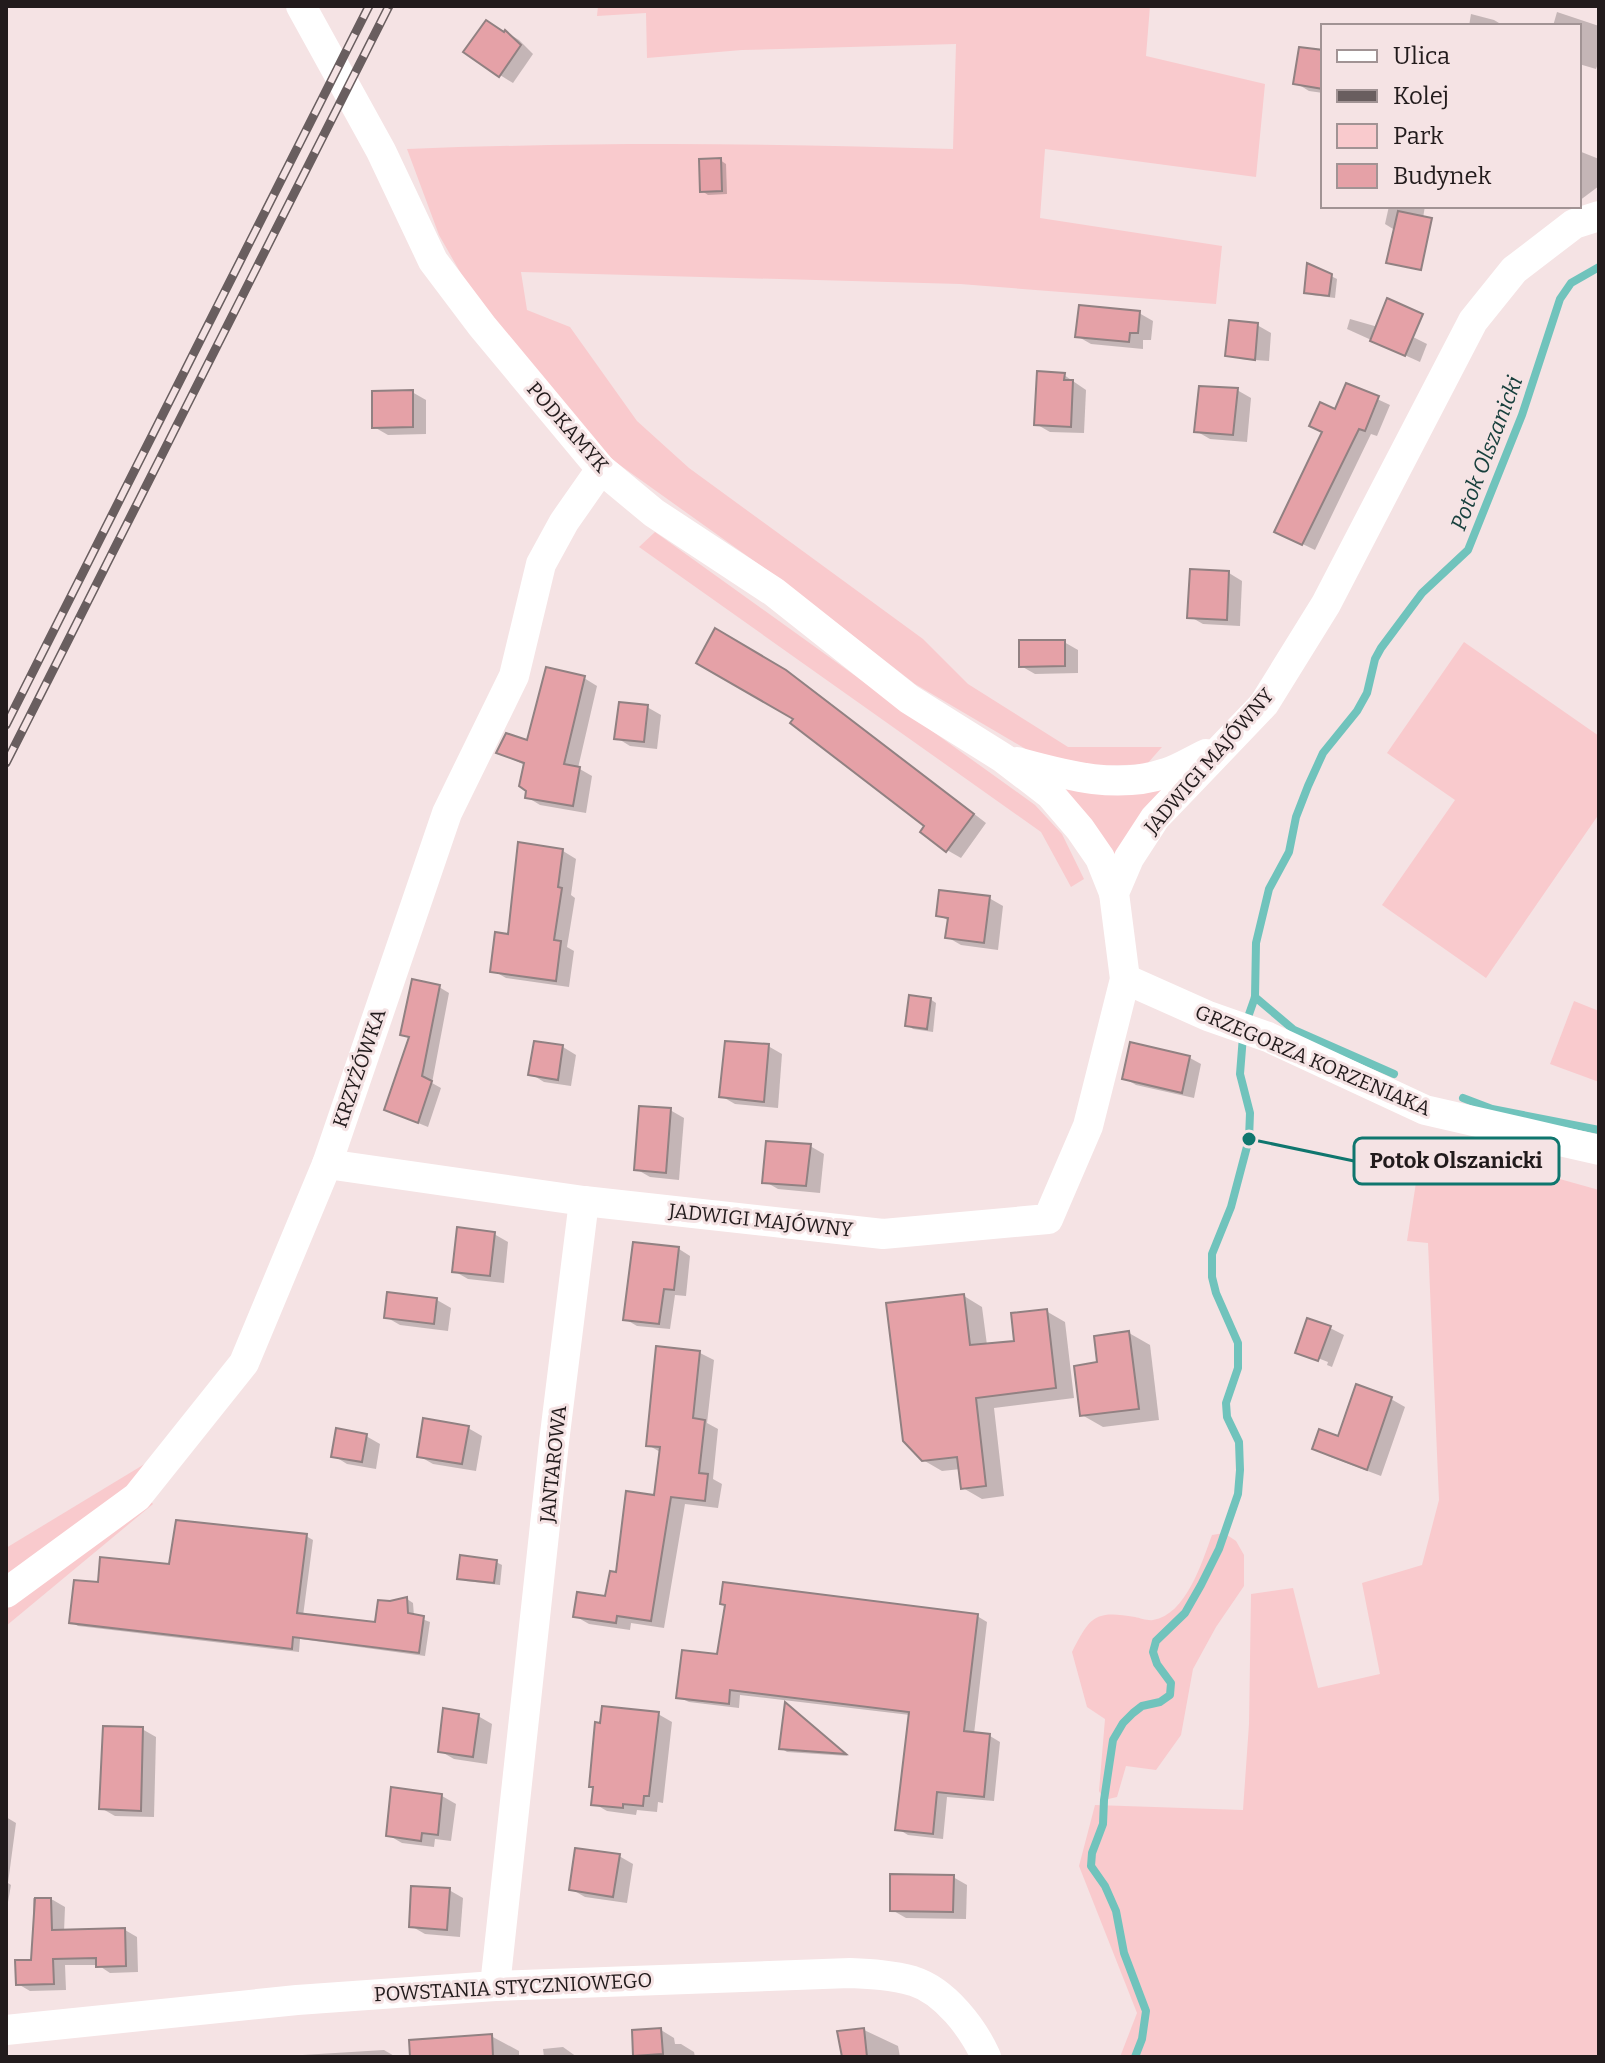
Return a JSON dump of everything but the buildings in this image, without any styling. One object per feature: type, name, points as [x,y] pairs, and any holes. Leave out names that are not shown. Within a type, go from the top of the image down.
[{"type":"street","name":"PODKAMYK","points":[[301,6],[381,151],[433,261],[482,326],[601,469],[654,513],[774,592],[909,699],[1003,758],[1050,794],[1100,858],[1114,893]]},
{"type":"street","name":"JADWIGI MAJÓWNY","points":[[584,1201],[883,1234],[1048,1219],[1088,1126],[1125,979],[1114,893],[1129,858],[1155,818],[1264,704],[1326,604],[1473,321],[1514,270],[1574,224],[1599,216]]},
{"type":"street","name":"KRZYŻÓWKA","points":[[6,1593],[137,1497],[244,1363],[327,1164],[447,813],[514,676],[541,564],[564,522],[601,469]]},
{"type":"street","name":"PODKAMYK","points":[[1003,758],[1067,776],[1122,782],[1166,773],[1225,744]]},
{"type":"street","name":"GRZEGORZA KORZENIAKA","points":[[1125,979],[1208,1016],[1268,1037],[1425,1110],[1599,1150]]},
{"type":"street","points":[[327,1164],[584,1201]]},
{"type":"street","name":"JANTAROWA","points":[[495,1986],[554,1442],[584,1201]]},
{"type":"street","name":"POWSTANIA STYCZNIOWEGO","points":[[6,2030],[297,2000],[495,1986],[819,1974],[888,1975],[916,1982],[940,1998],[978,2041],[986,2057]]},
{"type":"green space","points":[[598,6],[1150,6],[1146,56],[1265,84],[1256,177],[1045,149],[1040,218],[1222,246],[1216,304],[960,284],[521,272],[527,310],[570,327],[637,421],[689,468],[923,639],[968,684],[1068,747],[1162,747],[1147,764],[1058,768],[915,684],[789,586],[610,458],[487,319],[439,235],[407,149],[680,144],[953,149],[956,44],[742,50],[647,58],[646,13],[597,16]]},
{"type":"green space","points":[[655,532],[1035,805],[1062,834],[1084,879],[1071,887],[1041,832],[639,547]]},
{"type":"green space","points":[[1464,642],[1599,736],[1599,814],[1486,978],[1382,905],[1455,800],[1387,753]]},
{"type":"green space","points":[[1181,775],[1116,856],[1048,784]]},
{"type":"green space","points":[[1574,1001],[1599,1011],[1599,1082],[1550,1064]]},
{"type":"green space","points":[[1432,1143],[1599,1190],[1599,2057],[1120,2057],[1137,2013],[1079,1866],[1095,1805],[1243,1810],[1249,1724],[1251,1594],[1293,1588],[1318,1688],[1380,1674],[1362,1583],[1422,1565],[1439,1500],[1428,1243],[1407,1241],[1419,1163]]},
{"type":"green space","points":[[176,1445],[6,1588],[6,1548]]},
{"type":"green space","points":[[145,1495],[153,1504],[6,1626],[6,1605]]},
{"type":"green space","points":[[1224,1533],[1236,1541],[1244,1555],[1244,1586],[1193,1669],[1181,1735],[1156,1770],[1126,1766],[1117,1797],[1104,1800],[1099,1791],[1105,1719],[1087,1707],[1072,1652],[1089,1624],[1102,1616],[1121,1615],[1153,1620],[1165,1616],[1184,1598],[1191,1586],[1212,1535]]},
{"type":"waterway","name":"Potok Olszanicki","points":[[1246,1023],[1255,997],[1256,943],[1269,889],[1289,852],[1296,817],[1323,753],[1357,711],[1367,693],[1375,659],[1381,648],[1422,593],[1468,550],[1522,415],[1560,299],[1571,283],[1599,267]]},
{"type":"waterway","points":[[1255,997],[1294,1030],[1394,1074]]},
{"type":"waterway","name":"Potok Olszanicki","points":[[1135,2057],[1142,2039],[1146,2011],[1124,1953],[1116,1911],[1105,1886],[1091,1866],[1092,1853],[1103,1824],[1113,1740],[1133,1713],[1170,1695],[1171,1683],[1157,1664],[1153,1652],[1156,1641],[1185,1613],[1201,1585],[1219,1549],[1238,1494],[1239,1442],[1227,1417],[1226,1403],[1238,1368],[1238,1343],[1216,1293],[1212,1254],[1231,1207],[1249,1139],[1250,1113],[1240,1074],[1243,1036]]},
{"type":"waterway","points":[[1463,1098],[1492,1109],[1599,1130]]},
{"type":"railway","points":[[6,725],[369,6]]},
{"type":"railway","points":[[6,763],[389,6]]},
{"type":"place","name":"Potok Olszanicki","points":[[1249,1139]]}]
